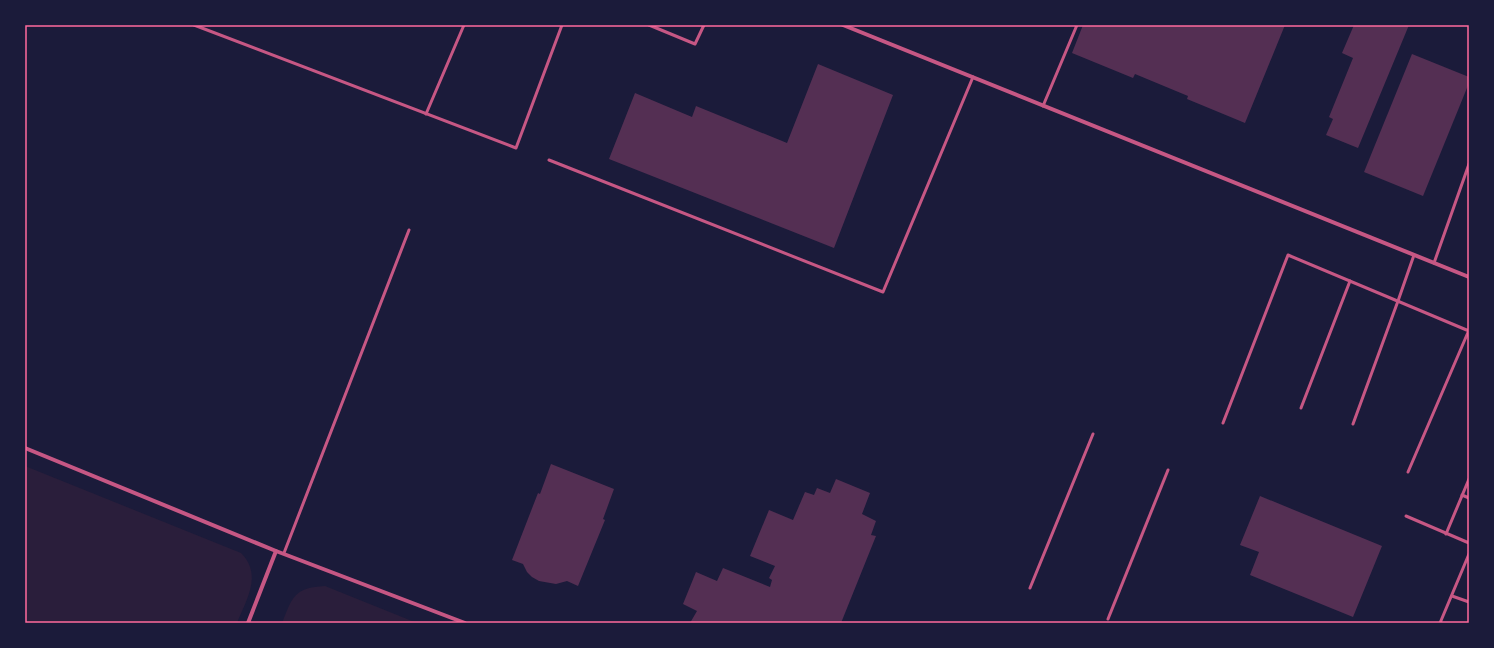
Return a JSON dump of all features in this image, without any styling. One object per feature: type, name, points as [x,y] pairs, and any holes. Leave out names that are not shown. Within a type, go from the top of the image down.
[{"type":"street","points":[[843,25],[1469,277]]},
{"type":"street","points":[[25,448],[276,551],[464,623]]},
{"type":"street","points":[[248,623],[276,551]]},
{"type":"lane","points":[[194,25],[516,148],[562,25]]},
{"type":"lane","points":[[426,114],[464,25]]},
{"type":"lane","points":[[649,25],[695,44],[704,25]]},
{"type":"lane","points":[[1043,106],[1077,25]]},
{"type":"lane","points":[[549,160],[882,292],[972,77]]},
{"type":"lane","points":[[1434,263],[1469,164]]},
{"type":"lane","points":[[284,554],[409,230]]},
{"type":"lane","points":[[1223,423],[1288,255],[1469,331],[1408,472]]},
{"type":"lane","points":[[1353,424],[1414,255]]},
{"type":"lane","points":[[1301,408],[1350,281]]},
{"type":"lane","points":[[1030,588],[1093,434]]},
{"type":"lane","points":[[1108,619],[1168,470]]},
{"type":"lane","points":[[1446,534],[1469,479]]},
{"type":"lane","points":[[1462,496],[1469,498]]},
{"type":"lane","points":[[1406,516],[1469,543]]},
{"type":"lane","points":[[1440,623],[1469,554]]},
{"type":"lane","points":[[1452,596],[1469,602]]},
{"type":"shaded area","points":[[25,466],[241,553],[248,561],[252,579],[248,597],[237,623],[25,623]]},
{"type":"shaded area","points":[[325,586],[417,623],[282,623],[292,600],[296,595],[307,589]]},
{"type":"building","points":[[1083,25],[1285,25],[1245,123],[1187,99],[1188,96],[1135,74],[1133,78],[1072,53]]},
{"type":"building","points":[[1354,25],[1409,25],[1358,148],[1326,135],[1333,119],[1329,117],[1353,58],[1342,53]]},
{"type":"building","points":[[1412,54],[1469,77],[1469,83],[1423,196],[1364,172]]},
{"type":"building","points":[[818,64],[893,95],[834,248],[609,159],[635,93],[692,117],[696,106],[787,143]]},
{"type":"building","points":[[551,464],[614,489],[603,519],[605,520],[578,586],[567,581],[556,584],[539,581],[527,572],[523,564],[512,560]]},
{"type":"building","points":[[836,479],[870,493],[862,514],[876,521],[871,535],[876,536],[841,623],[690,623],[697,611],[683,604],[696,572],[717,581],[723,568],[770,587],[772,580],[769,578],[775,566],[750,556],[769,510],[793,520],[805,492],[814,495],[817,488],[830,493]]},
{"type":"building","points":[[1260,496],[1382,546],[1353,617],[1250,575],[1259,552],[1240,545]]}]
